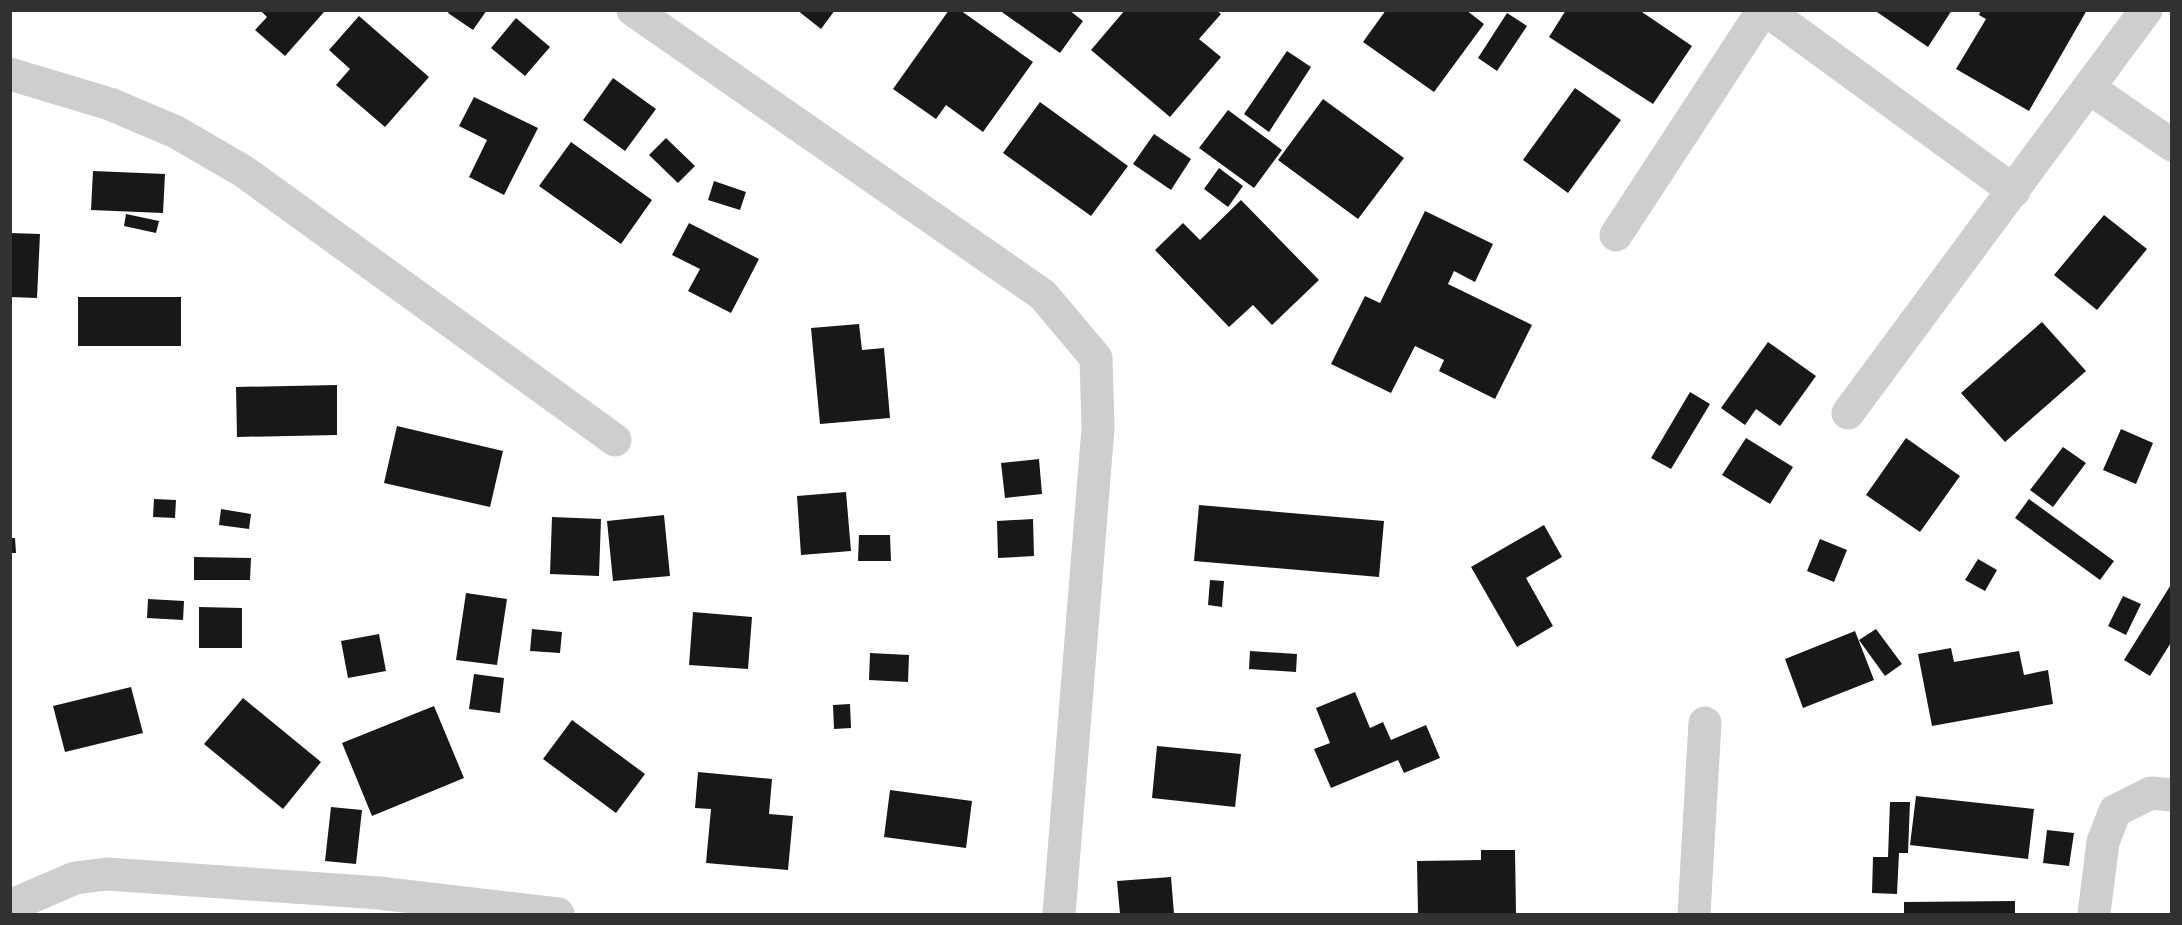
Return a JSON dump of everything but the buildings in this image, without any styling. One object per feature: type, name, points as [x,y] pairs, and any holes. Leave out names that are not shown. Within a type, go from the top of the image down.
[{"type":"street","points":[[633,10],[1043,295],[1096,358],[1098,428],[1059,915]]},
{"type":"street","points":[[1616,235],[1764,10],[2014,191]]},
{"type":"street","points":[[1848,413],[2146,10]]},
{"type":"street","points":[[10,74],[110,104],[176,132],[243,171],[615,440]]},
{"type":"street","points":[[2089,88],[2172,145]]},
{"type":"street","points":[[1694,915],[1705,723]]},
{"type":"street","points":[[2094,915],[2103,842],[2115,811],[2151,793],[2172,795]]},
{"type":"street","points":[[10,906],[75,878],[107,874],[378,904],[558,915]]}]
